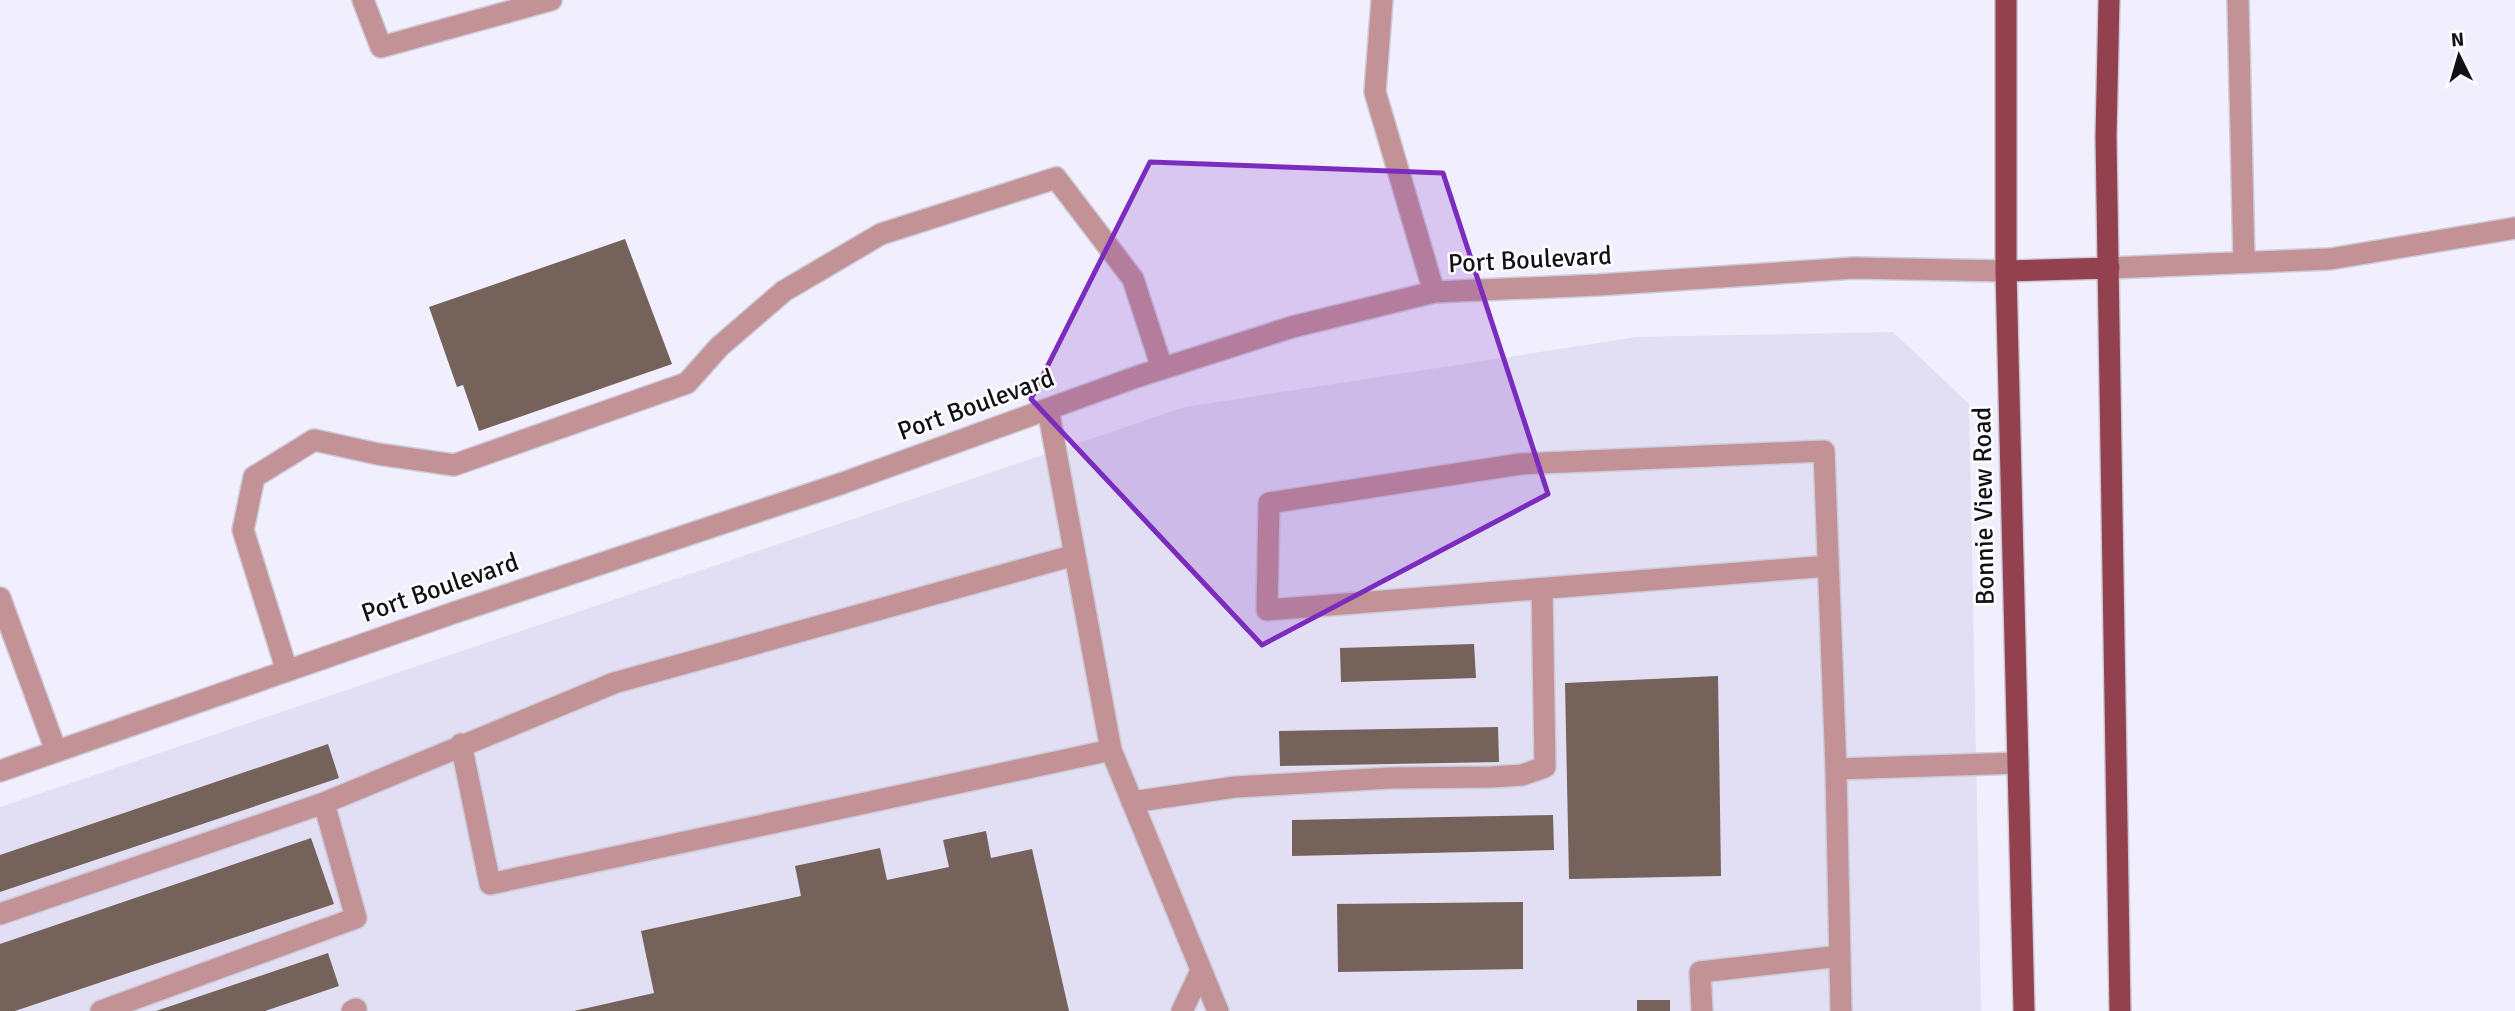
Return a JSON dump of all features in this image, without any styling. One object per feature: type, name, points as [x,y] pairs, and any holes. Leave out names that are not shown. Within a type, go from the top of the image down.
[{"type":"main road","name":"Bonnie View Road","points":[[2006,0],[2006,271],[2024,1011]]},
{"type":"main road","points":[[2109,0],[2106,137],[2120,1011]]},
{"type":"main road","points":[[2006,271],[2109,268]]},
{"type":"street","points":[[363,0],[381,47],[551,0]]},
{"type":"street","points":[[1382,0],[1375,92],[1434,292]]},
{"type":"street","points":[[2238,0],[2244,262]]},
{"type":"street","points":[[287,671],[243,530],[254,477],[314,440],[378,454],[454,465],[687,383],[719,347],[784,291],[881,234],[1056,178],[1133,279],[1162,368]]},
{"type":"street","points":[[2109,268],[2330,258],[2515,228]]},
{"type":"street","name":"Port Boulevard","points":[[0,771],[843,483],[1162,368],[1292,327],[1434,292],[1598,285],[1854,268],[2006,271]]},
{"type":"street","points":[[1048,409],[1111,750],[1218,1011]]},
{"type":"street","points":[[1828,566],[1267,610],[1269,503],[1520,464],[1824,451],[1836,769],[1841,1011]]},
{"type":"street","points":[[0,914],[324,803],[461,744],[614,683],[1075,555]]},
{"type":"street","points":[[1132,802],[1235,788],[1391,778],[1522,775],[1545,767],[1542,589]]},
{"type":"street","points":[[0,598],[56,751]]},
{"type":"street","points":[[461,744],[490,884],[1111,750]]},
{"type":"street","points":[[1836,769],[2018,763]]},
{"type":"street","points":[[101,1011],[356,918],[324,803]]},
{"type":"street","points":[[1702,1011],[1700,972],[1840,956]]},
{"type":"street","points":[[1182,1011],[1201,971]]},
{"type":"highlighted area","points":[[1150,162],[1443,173],[1548,494],[1262,645],[1031,399]]},
{"type":"shaded area","points":[[1893,332],[1969,404],[1981,1011],[0,1011],[0,807],[1185,407],[1637,337]]},
{"type":"building","points":[[625,239],[672,364],[479,431],[463,385],[457,387],[429,307]]},
{"type":"building","points":[[1474,644],[1476,678],[1341,682],[1340,648]]},
{"type":"building","points":[[1718,676],[1721,876],[1569,879],[1565,683]]},
{"type":"building","points":[[1498,727],[1499,762],[1280,766],[1279,731]]},
{"type":"building","points":[[328,744],[339,778],[0,892],[0,855]]},
{"type":"building","points":[[1553,815],[1554,850],[1292,856],[1292,820]]},
{"type":"building","points":[[986,831],[991,858],[1032,849],[1069,1011],[574,1011],[654,993],[641,931],[801,896],[795,866],[880,848],[887,880],[949,867],[943,840]]},
{"type":"building","points":[[311,838],[334,904],[15,1011],[0,1011],[0,944]]},
{"type":"building","points":[[1523,902],[1523,969],[1338,972],[1337,904]]},
{"type":"building","points":[[328,953],[339,986],[265,1011],[156,1011]]},
{"type":"building","points":[[1637,1000],[1670,1000],[1670,1011],[1637,1011]]}]
